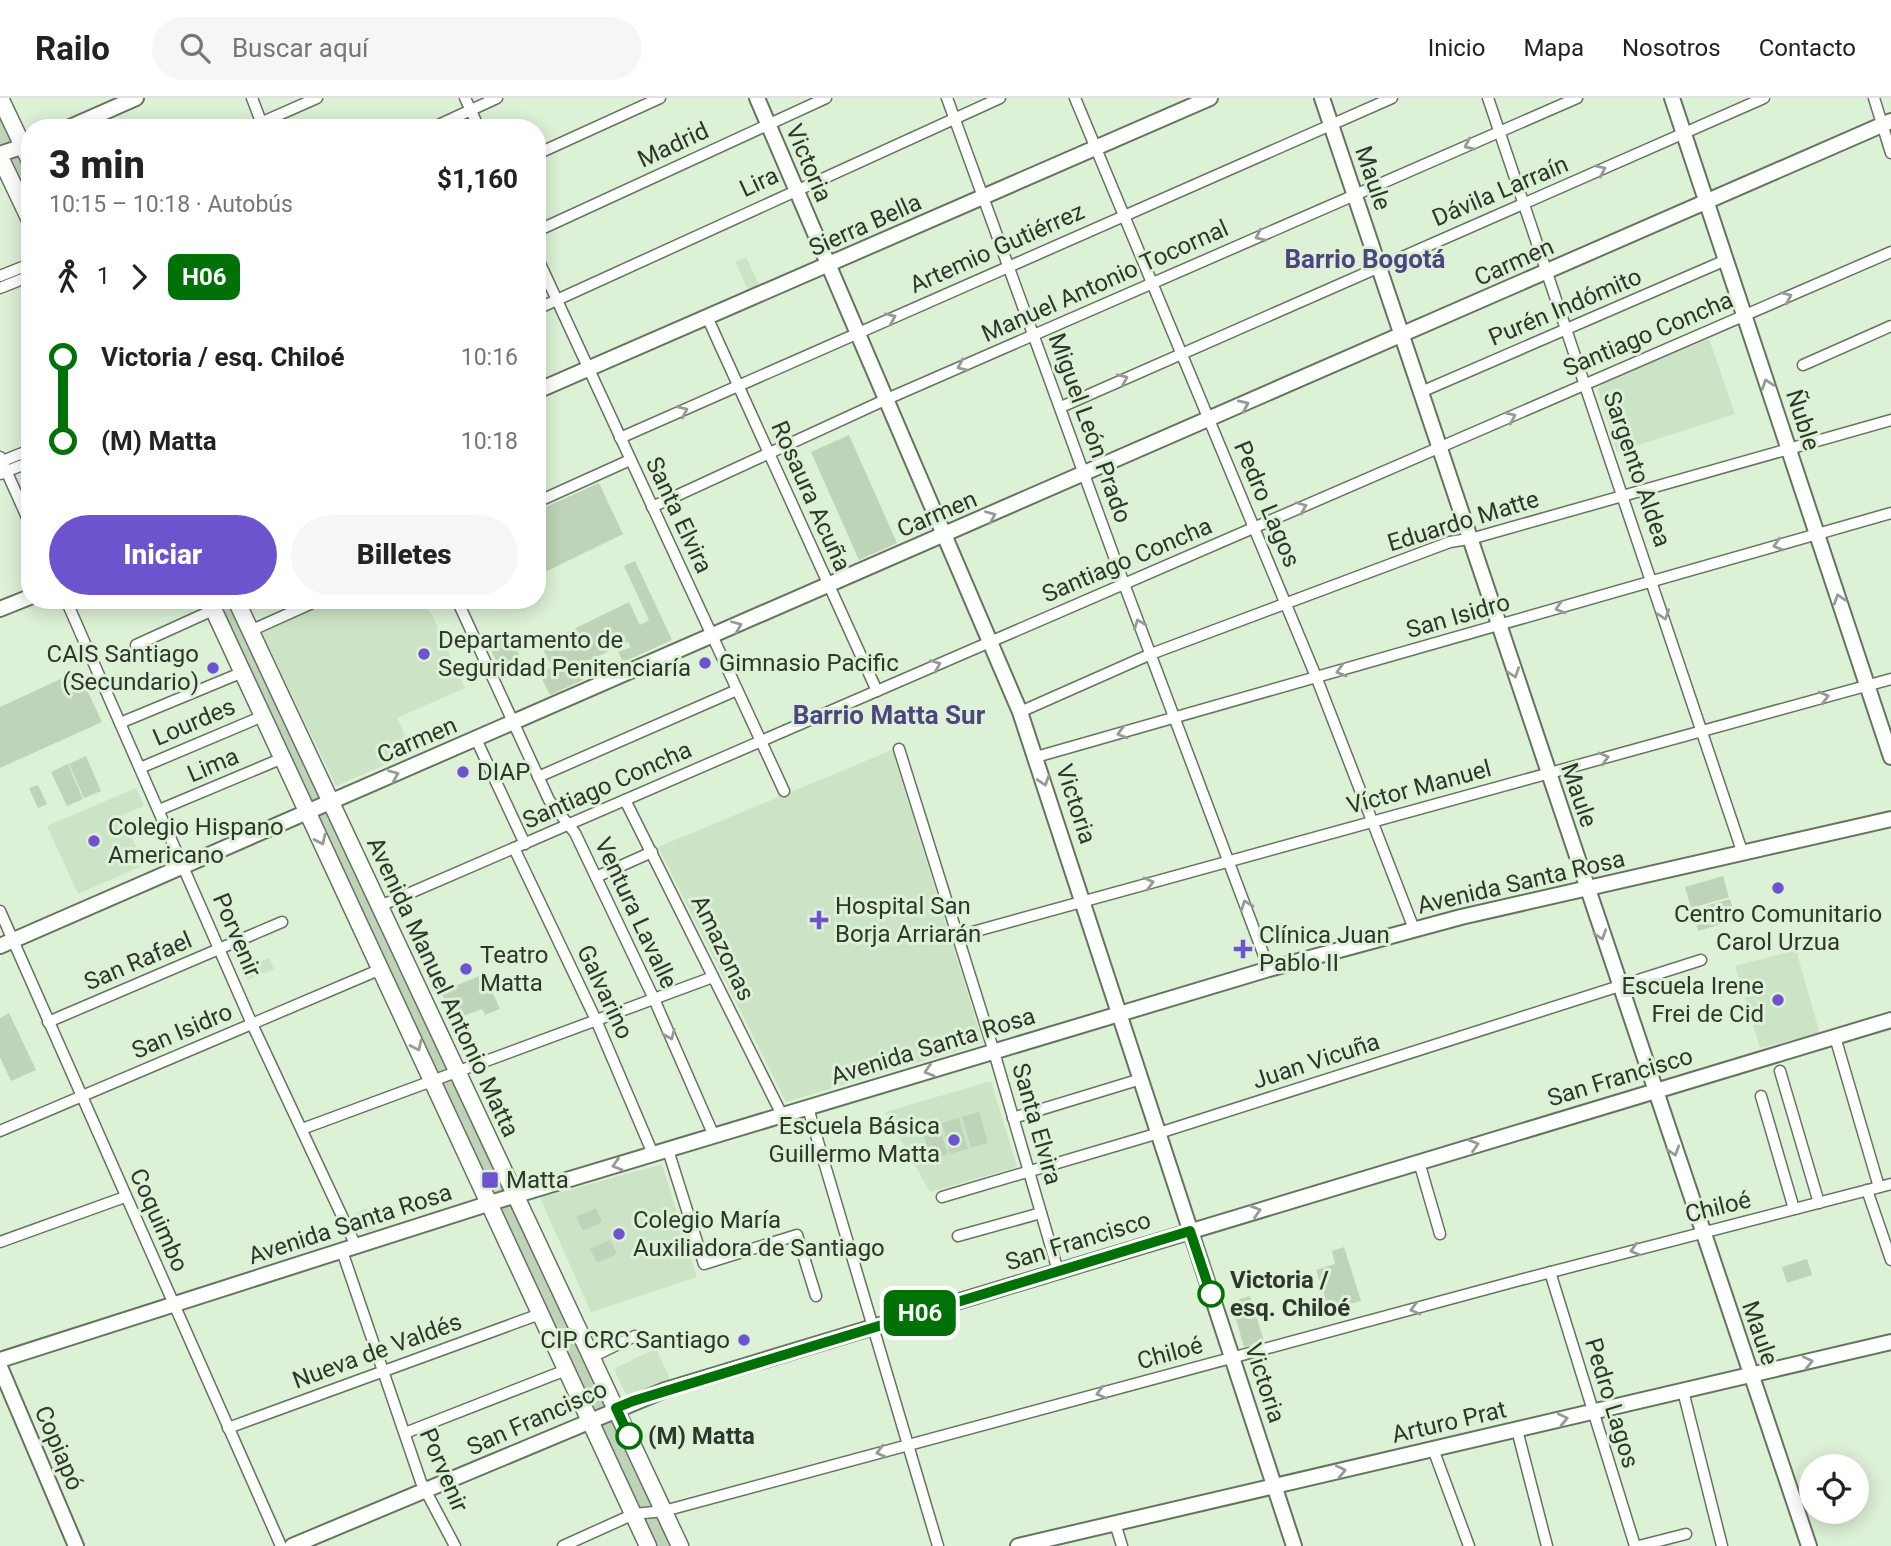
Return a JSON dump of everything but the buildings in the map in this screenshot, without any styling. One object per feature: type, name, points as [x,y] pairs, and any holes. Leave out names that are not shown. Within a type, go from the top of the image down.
[{"type":"main road","points":[[88,119],[136,98]]},
{"type":"main road","name":"Victoria","points":[[757,98],[1020,712],[1036,757],[1062,856],[1083,901],[1294,1546]]},
{"type":"main road","name":"Sierra Bella","points":[[546,388],[1210,98]]},
{"type":"main road","name":"Maule","points":[[1322,98],[1701,1233],[1809,1546]]},
{"type":"main road","name":"Ñuble","points":[[1672,98],[1891,757]]},
{"type":"main road","points":[[0,99],[21,138]]},
{"type":"main road","name":"Carmen","points":[[6,943],[1209,421],[1887,123]]},
{"type":"main road","points":[[21,152],[0,155],[21,200]]},
{"type":"main road","points":[[0,609],[21,601]]},
{"type":"main road","name":"Avenida Manuel Antonio Matta","points":[[213,609],[648,1546]]},
{"type":"main road","name":"Avenida Manuel Antonio Matta","points":[[240,609],[680,1546]]},
{"type":"main road","name":"Avenida Santa Rosa","points":[[0,1360],[490,1203],[1269,969],[1414,929],[1891,819]]},
{"type":"main road","points":[[378,962],[398,945]]},
{"type":"main road","name":"San Francisco","points":[[292,1546],[616,1408],[665,1390],[1654,1091],[1778,1063],[1835,1037],[1891,1020]]},
{"type":"main road","name":"Arturo Prat","points":[[1018,1546],[1891,1342]]},
{"type":"main road","name":"Copiapó","points":[[0,1367],[76,1546]]},
{"type":"street","points":[[252,98],[260,119]]},
{"type":"street","points":[[274,119],[317,98]]},
{"type":"street","points":[[466,98],[475,119]]},
{"type":"street","points":[[452,119],[497,98]]},
{"type":"street","points":[[546,150],[660,98]]},
{"type":"street","name":"Madrid","points":[[546,227],[826,98]]},
{"type":"street","name":"Miguel León Prado","points":[[947,98],[1124,584],[1269,969]]},
{"type":"street","name":"Lira","points":[[546,305],[1000,98]]},
{"type":"street","name":"Pedro Lagos","points":[[1075,98],[1317,678],[1414,929]]},
{"type":"street","name":"Artemio Gutiérrez","points":[[620,438],[1392,98]]},
{"type":"street","name":"Sargento Aldea","points":[[1488,98],[1744,854]]},
{"type":"street","name":"Manuel Antonio Tocornal","points":[[652,507],[1034,334],[1577,98]]},
{"type":"street","name":"Dávila Larraín","points":[[1060,407],[1765,98]]},
{"type":"street","points":[[1874,98],[1887,123],[1891,153]]},
{"type":"street","name":"Santiago Concha","points":[[380,906],[1891,252]]},
{"type":"street","name":"Purén Indómito","points":[[1421,392],[1726,260]]},
{"type":"street","points":[[0,276],[21,268]]},
{"type":"street","name":"Santa Elvira","points":[[546,276],[784,791]]},
{"type":"street","points":[[0,288],[21,280]]},
{"type":"street","name":"Rosaura Acuña","points":[[708,319],[877,691]]},
{"type":"street","points":[[1803,365],[1891,326]]},
{"type":"street","name":"Eduardo Matte","points":[[1020,712],[1150,654],[1450,542],[1469,539],[1891,420]]},
{"type":"street","points":[[2,465],[21,455]]},
{"type":"street","points":[[546,498],[630,460]]},
{"type":"street","points":[[2,465],[21,463]]},
{"type":"street","points":[[2,465],[21,505]]},
{"type":"street","name":"San Isidro","points":[[1036,757],[1891,513]]},
{"type":"street","name":"Porvenir","points":[[70,609],[252,1024],[356,1246]]},
{"type":"street","points":[[136,645],[204,609]]},
{"type":"street","points":[[250,631],[299,609]]},
{"type":"street","name":"Ventura Lavalle","points":[[461,609],[555,810],[575,832],[654,999],[714,1136]]},
{"type":"street","points":[[120,723],[243,672]]},
{"type":"street","name":"Víctor Manuel","points":[[958,936],[1891,679]]},
{"type":"street","points":[[538,776],[737,690]]},
{"type":"street","name":"Lourdes","points":[[140,768],[263,716]]},
{"type":"street","name":"Galvarino","points":[[476,739],[653,1154]]},
{"type":"street","name":"Santa Elvira","points":[[899,749],[994,1052],[1058,1271]]},
{"type":"street","name":"Lima","points":[[159,810],[283,758]]},
{"type":"street","name":"Amazonas","points":[[625,800],[782,1115]]},
{"type":"street","points":[[596,877],[652,852]]},
{"type":"street","name":"Coquimbo","points":[[0,911],[6,943],[48,1022],[281,1546]]},
{"type":"street","name":"San Rafael","points":[[48,1022],[282,922]]},
{"type":"street","name":"Juan Vicuña","points":[[942,1197],[1158,1133],[1701,960]]},
{"type":"street","name":"San Isidro","points":[[0,1131],[252,1024],[378,962]]},
{"type":"street","points":[[302,1129],[713,977]]},
{"type":"street","points":[[1835,1037],[1880,1187]]},
{"type":"street","points":[[1778,1063],[1819,1203]]},
{"type":"street","points":[[1013,1118],[1140,1079]]},
{"type":"street","points":[[1761,1096],[1794,1209]]},
{"type":"street","points":[[808,1108],[938,1546]]},
{"type":"street","points":[[668,1150],[704,1264],[797,1236],[816,1296]]},
{"type":"street","points":[[1419,1162],[1440,1234]]},
{"type":"street","name":"Chiloé","points":[[563,1546],[634,1514],[664,1511],[1549,1272],[1891,1184]]},
{"type":"street","points":[[1867,1190],[1891,1260]]},
{"type":"street","points":[[0,1242],[125,1197]]},
{"type":"street","points":[[958,1236],[1041,1213]]},
{"type":"street","name":"Porvenir","points":[[342,1251],[426,1491],[455,1546]]},
{"type":"street","name":"Pedro Lagos","points":[[1549,1272],[1637,1546]]},
{"type":"street","name":"Nueva de Valdés","points":[[228,1428],[540,1314]]},
{"type":"street","points":[[592,1357],[635,1336]]},
{"type":"street","points":[[405,1433],[566,1370]]},
{"type":"street","points":[[1683,1391],[1722,1546]]},
{"type":"street","points":[[1517,1430],[1547,1546]]},
{"type":"street","points":[[1433,1449],[1469,1546]]},
{"type":"street","points":[[1115,1523],[1122,1546]]},
{"type":"street","points":[[1637,1546],[1686,1534]]},
{"type":"shaded area","points":[[0,114],[21,159],[21,187],[0,143]]},
{"type":"shaded area","points":[[746,257],[759,285],[748,290],[735,262]]},
{"type":"shaded area","points":[[1709,339],[1735,414],[1617,452],[1598,390],[1601,384]]},
{"type":"shaded area","points":[[849,435],[897,543],[859,560],[811,452]]},
{"type":"shaded area","points":[[599,483],[623,534],[546,572],[546,507]]},
{"type":"shaded area","points":[[635,561],[672,640],[623,662],[618,652],[631,647],[628,642],[577,666],[583,680],[550,695],[539,673],[552,667],[541,645],[629,602],[640,625],[649,620],[624,566]]},
{"type":"shaded area","points":[[220,609],[233,609],[673,1546],[655,1546]]},
{"type":"shaded area","points":[[310,609],[429,609],[465,688],[397,718],[413,753],[336,786],[261,631]]},
{"type":"shaded area","points":[[509,633],[523,663],[502,673],[488,644]]},
{"type":"shaded area","points":[[78,671],[102,722],[0,768],[0,707]]},
{"type":"shaded area","name":"Hospital San Borja Arriarán","points":[[892,750],[983,1043],[786,1102],[658,847]]},
{"type":"shaded area","points":[[86,756],[101,791],[84,798],[69,764]]},
{"type":"shaded area","points":[[68,764],[83,799],[67,806],[51,772]]},
{"type":"shaded area","points":[[38,785],[47,804],[38,808],[29,788]]},
{"type":"shaded area","name":"Colegio Hispano Americano","points":[[136,788],[144,806],[122,815],[144,865],[78,894],[47,826]]},
{"type":"shaded area","points":[[1723,876],[1729,897],[1691,908],[1685,887]]},
{"type":"shaded area","points":[[1730,899],[1736,920],[1698,931],[1692,910]]},
{"type":"shaded area","name":"Escuela Irene Frei de Cid","points":[[1796,950],[1820,1034],[1760,1048],[1735,966]]},
{"type":"shaded area","points":[[269,958],[274,969],[248,980],[243,969]]},
{"type":"shaded area","points":[[484,974],[500,1009],[485,1015],[482,1009],[454,1020],[441,992]]},
{"type":"shaded area","points":[[9,1013],[36,1070],[11,1081],[0,1057],[0,1018]]},
{"type":"shaded area","name":"Escuela Básica Guillermo Matta","points":[[991,1081],[1017,1167],[930,1192],[885,1112]]},
{"type":"shaded area","points":[[979,1112],[988,1143],[971,1148],[962,1117]]},
{"type":"shaded area","points":[[959,1118],[968,1149],[950,1154],[942,1123]]},
{"type":"shaded area","points":[[939,1124],[948,1154],[930,1159],[922,1129]]},
{"type":"shaded area","name":"Colegio María Auxiliadora de Santiago","points":[[662,1164],[697,1277],[591,1312],[540,1198]]},
{"type":"shaded area","points":[[367,1208],[376,1229],[368,1232],[362,1229],[355,1213]]},
{"type":"shaded area","points":[[596,1208],[602,1222],[583,1231],[576,1217]]},
{"type":"shaded area","points":[[610,1240],[617,1254],[597,1263],[590,1249]]},
{"type":"shaded area","points":[[1344,1247],[1361,1301],[1329,1310],[1316,1270],[1335,1264],[1332,1251]]},
{"type":"shaded area","points":[[1807,1259],[1812,1275],[1787,1283],[1782,1267]]},
{"type":"shaded area","points":[[1250,1296],[1264,1341],[1244,1347],[1231,1302]]},
{"type":"shaded area","points":[[656,1348],[672,1384],[628,1399],[614,1369]]},
{"type":"shaded area","points":[[234,1423],[289,1546],[274,1546],[222,1427]]},
{"type":"bus line","name":"H06","points":[[629,1436],[616,1408],[633,1401],[1190,1231],[1211,1294]]},
{"type":"place","name":"Departamento de Seguridad Penitenciaría","points":[[424,654]]},
{"type":"place","name":"Gimnasio Pacific","points":[[705,663]]},
{"type":"place","name":"CAIS Santiago (Secundario)","points":[[213,668]]},
{"type":"place","name":"DIAP","points":[[463,772]]},
{"type":"place","name":"Colegio Hispano Americano","points":[[94,841]]},
{"type":"place","name":"Centro Comunitario Carol Urzua","points":[[1778,888]]},
{"type":"place","name":"Hospital San Borja Arriarán","points":[[819,920]]},
{"type":"place","name":"Clínica Juan Pablo II","points":[[1243,949]]},
{"type":"place","name":"Teatro Matta","points":[[466,969]]},
{"type":"place","name":"Escuela Irene Frei de Cid","points":[[1778,1000]]},
{"type":"place","name":"Escuela Básica Guillermo Matta","points":[[954,1140]]},
{"type":"place","name":"Matta","points":[[490,1180]]},
{"type":"place","name":"Colegio María Auxiliadora de Santiago","points":[[619,1234]]},
{"type":"place","name":"Victoria / esq. Chiloé","points":[[1211,1294]]},
{"type":"place","name":"CIP CRC Santiago","points":[[744,1340]]},
{"type":"place","name":"(M) Matta","points":[[629,1436]]},
{"type":"district","name":"Barrio Bogotá","points":[[1365,259]]},
{"type":"district","name":"Barrio Matta Sur","points":[[889,715]]}]
